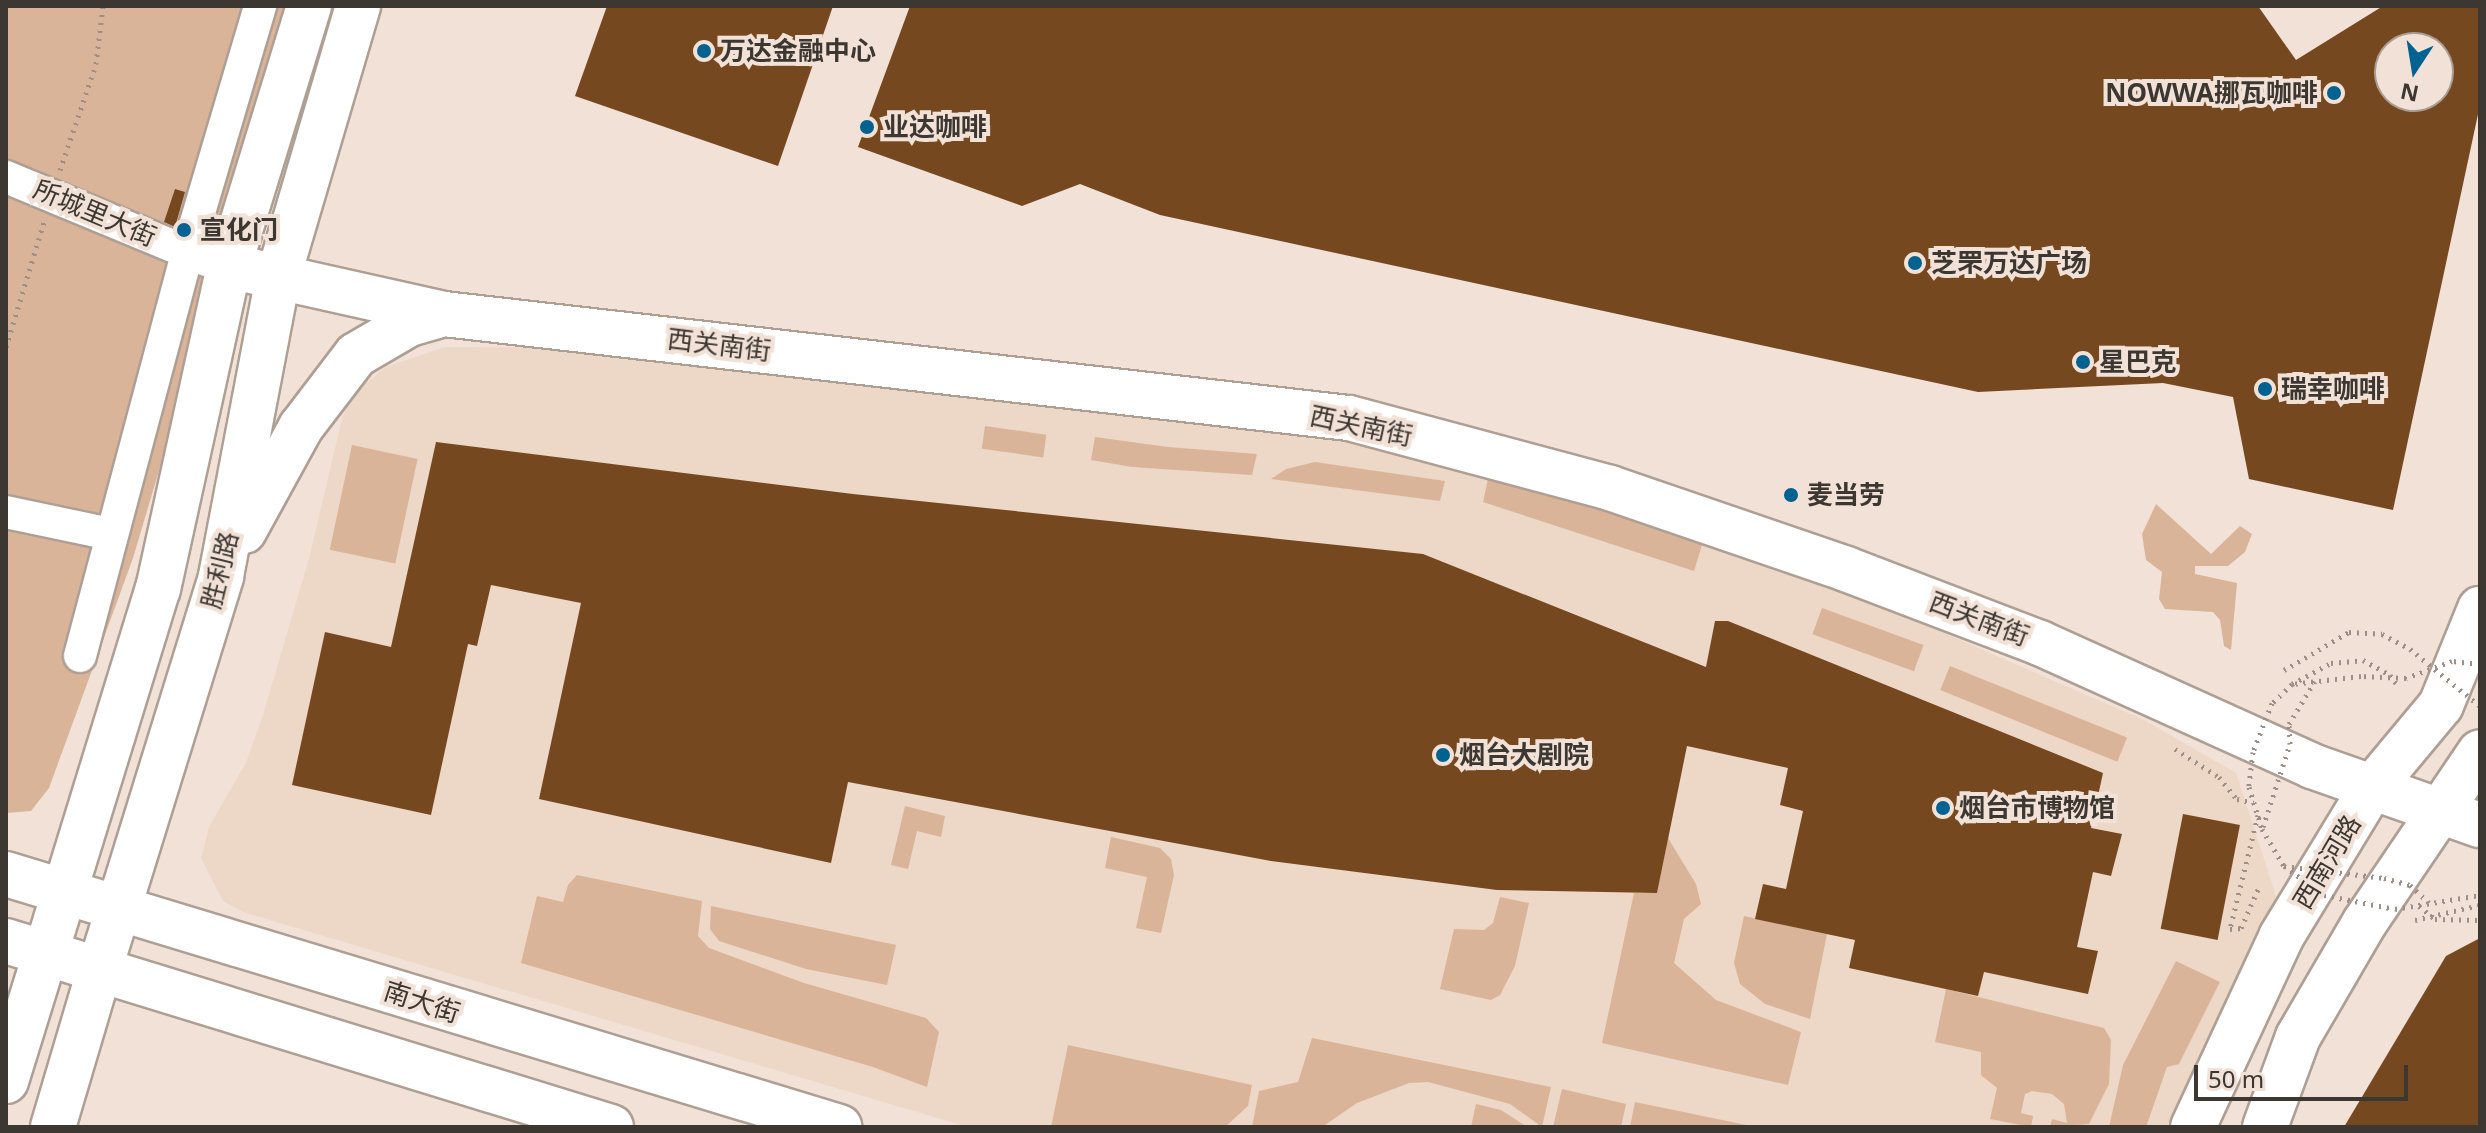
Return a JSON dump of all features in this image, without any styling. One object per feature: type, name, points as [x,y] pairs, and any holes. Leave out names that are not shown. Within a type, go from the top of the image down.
[{"type":"main road","points":[[6,1081],[26,946],[64,889],[158,589],[229,266],[309,6]]},
{"type":"main road","name":"胜利路","points":[[53,1127],[221,576],[278,278],[358,6]]},
{"type":"main road","name":"西关南街","points":[[229,266],[444,314],[1349,418],[1610,488],[1846,569],[2040,643],[2371,789],[2480,825]]},
{"type":"main road","points":[[221,576],[275,472],[329,386],[356,355],[380,338],[444,314]]},
{"type":"main road","name":"西南河路","points":[[2193,1127],[2281,937],[2371,789],[2441,705],[2480,609]]},
{"type":"main road","points":[[2265,1127],[2298,1037],[2437,813],[2480,752]]},
{"type":"main road","name":"南大街","points":[[6,874],[120,906],[839,1127]]},
{"type":"main road","points":[[26,946],[611,1127]]},
{"type":"street","points":[[80,656],[187,253],[260,6]]},
{"type":"street","name":"所城里大街","points":[[6,177],[187,253],[229,266]]},
{"type":"street","points":[[6,512],[110,534]]},
{"type":"path","points":[[2284,670],[2333,637],[2362,631],[2382,634],[2435,667],[2480,706]]},
{"type":"path","points":[[2398,686],[2376,665],[2355,660],[2312,669],[2272,703],[2253,752],[2249,787],[2262,829],[2284,866],[2324,895],[2348,903],[2383,908],[2480,895]]},
{"type":"path","points":[[2292,684],[2316,680],[2406,678],[2452,661],[2480,664]]},
{"type":"path","points":[[2262,829],[2290,744],[2289,724],[2299,700],[2316,680]]},
{"type":"path","points":[[2175,749],[2219,777],[2237,799],[2254,803]]},
{"type":"path","points":[[2258,815],[2230,929],[2241,928],[2260,885]]},
{"type":"path","points":[[2284,866],[2384,878],[2410,885],[2430,904]]},
{"type":"path","points":[[2418,905],[2435,919],[2480,920]]},
{"type":"path","points":[[2415,920],[2480,905]]},
{"type":"shaded area","points":[[6,6],[297,6],[133,558],[49,788],[31,811],[6,813]]},
{"type":"shaded area","points":[[446,347],[554,348],[1316,429],[1562,485],[1826,582],[2144,720],[2236,773],[2276,896],[2168,1127],[968,1127],[243,912],[223,901],[201,858],[209,827],[246,763],[263,715],[309,559],[343,415],[355,393],[386,367]]},
{"type":"shaded area","points":[[985,426],[1046,435],[1043,457],[982,449]]},
{"type":"shaded area","points":[[1095,437],[1257,454],[1252,475],[1132,467],[1091,460]]},
{"type":"shaded area","points":[[352,445],[418,459],[395,564],[330,550]]},
{"type":"shaded area","points":[[1315,462],[1445,481],[1440,501],[1271,479],[1286,469]]},
{"type":"shaded area","points":[[1488,479],[1598,507],[1702,545],[1694,571],[1483,502]]},
{"type":"shaded area","points":[[2156,504],[2211,554],[2240,526],[2252,534],[2245,552],[2228,566],[2195,566],[2195,574],[2237,583],[2231,650],[2224,646],[2220,620],[2213,612],[2165,609],[2159,599],[2162,572],[2146,560],[2142,534]]},
{"type":"shaded area","points":[[1822,608],[1923,645],[1914,671],[1812,634]]},
{"type":"shaded area","points":[[1950,666],[2127,738],[2117,762],[1940,690]]},
{"type":"shaded area","points":[[905,806],[945,816],[941,837],[917,831],[908,869],[891,865]]},
{"type":"shaded area","points":[[1111,837],[1160,848],[1171,859],[1174,875],[1161,933],[1136,928],[1147,877],[1105,868]]},
{"type":"shaded area","points":[[1668,838],[1696,884],[1701,904],[1684,919],[1674,963],[1716,1000],[1801,1032],[1788,1085],[1602,1043],[1634,893],[1657,893]]},
{"type":"shaded area","points":[[577,875],[702,901],[698,936],[709,948],[804,983],[926,1018],[939,1032],[927,1087],[873,1067],[521,963],[537,896],[563,902],[568,885]]},
{"type":"shaded area","points":[[1500,897],[1529,903],[1515,966],[1500,995],[1491,1000],[1440,989],[1454,929],[1484,930],[1493,923]]},
{"type":"shaded area","points":[[711,906],[896,945],[887,985],[806,969],[719,941],[710,929]]},
{"type":"shaded area","points":[[1744,916],[1827,934],[1810,1019],[1765,1004],[1740,984],[1734,963]]},
{"type":"shaded area","points":[[2176,961],[2220,982],[2179,1064],[2167,1067],[2146,1127],[2109,1127],[2123,1065]]},
{"type":"shaded area","points":[[1946,989],[2104,1028],[2111,1040],[2109,1084],[2089,1124],[2050,1127],[2052,1119],[2067,1123],[2064,1104],[2052,1094],[2032,1091],[2025,1094],[2021,1113],[2033,1116],[2031,1127],[1990,1119],[1997,1088],[1981,1075],[1981,1052],[1935,1042]]},
{"type":"shaded area","points":[[1312,1038],[1551,1087],[1542,1127],[1510,1104],[1428,1082],[1409,1083],[1357,1103],[1322,1127],[1252,1127],[1259,1091],[1298,1082]]},
{"type":"shaded area","points":[[1068,1045],[1252,1085],[1248,1106],[1225,1127],[1051,1127]]},
{"type":"shaded area","points":[[1562,1089],[1626,1104],[1621,1127],[1553,1127]]},
{"type":"shaded area","points":[[1635,1102],[1756,1127],[1630,1127]]},
{"type":"shaded area","points":[[1476,1104],[1501,1110],[1527,1127],[1471,1127]]},
{"type":"building","name":"万达金融中心","points":[[607,6],[833,6],[778,166],[575,96]]},
{"type":"building","name":"芝罘万达广场","points":[[910,6],[2258,6],[2296,60],[2383,6],[2480,6],[2480,105],[2393,510],[2249,479],[2233,397],[2163,383],[1978,392],[1160,215],[1080,184],[1022,206],[858,147]]},
{"type":"building","points":[[175,189],[185,192],[175,227],[164,222]]},
{"type":"building","points":[[436,442],[853,494],[1423,554],[1706,667],[1715,621],[1728,621],[2103,773],[2091,828],[2122,834],[2111,876],[2093,872],[2077,947],[2098,951],[2088,994],[1984,972],[1978,996],[1849,968],[1855,940],[1755,919],[1763,884],[1786,889],[1803,811],[1780,805],[1788,768],[1687,746],[1657,893],[1497,890],[1271,861],[848,782],[831,863],[539,799],[581,603],[491,585],[477,646],[468,644],[431,815],[292,785],[325,632],[391,647]]},
{"type":"building","points":[[2183,814],[2240,825],[2218,940],[2161,929]]},
{"type":"building","points":[[2480,938],[2480,1127],[2344,1127],[2446,956]]},
{"type":"place","name":"万达金融中心","points":[[704,51]]},
{"type":"place","name":"NOWWA挪瓦咖啡","points":[[2334,93]]},
{"type":"place","name":"业达咖啡","points":[[867,127]]},
{"type":"place","name":"宣化门","points":[[184,230]]},
{"type":"place","name":"芝罘万达广场","points":[[1915,263]]},
{"type":"place","name":"星巴克","points":[[2083,362]]},
{"type":"place","name":"瑞幸咖啡","points":[[2265,389]]},
{"type":"place","name":"麦当劳","points":[[1791,495]]},
{"type":"place","name":"烟台大剧院","points":[[1443,755]]},
{"type":"place","name":"烟台市博物馆","points":[[1943,808]]}]
